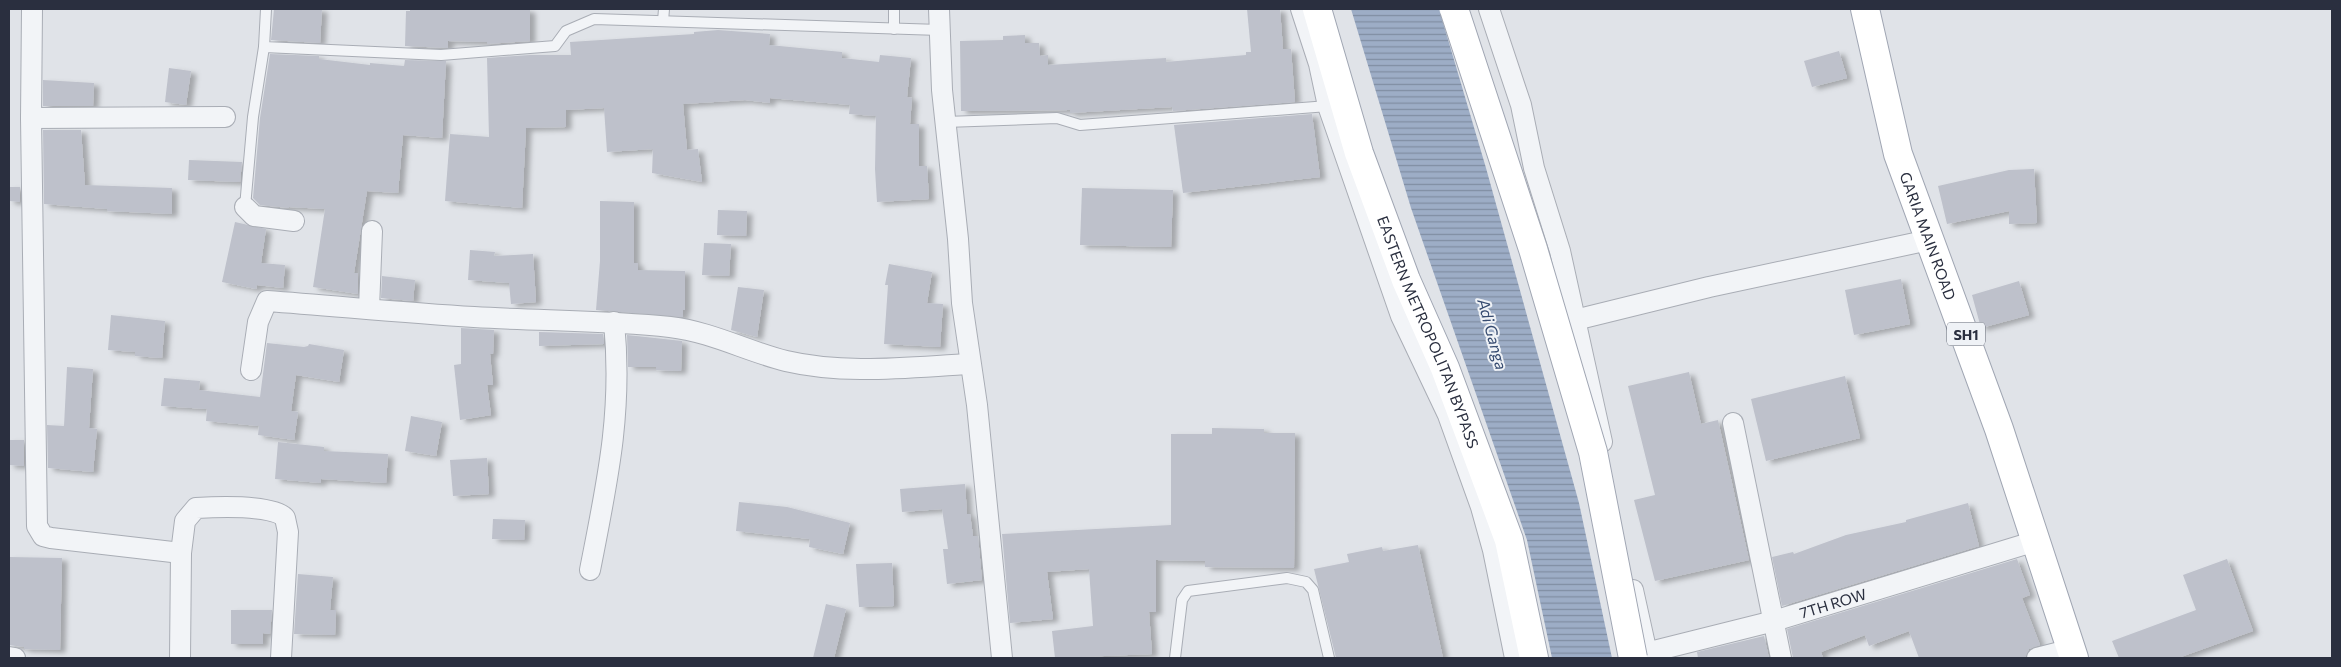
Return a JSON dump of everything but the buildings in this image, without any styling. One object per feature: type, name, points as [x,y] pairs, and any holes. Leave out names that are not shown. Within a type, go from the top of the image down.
[{"type":"main road","name":"EASTERN METROPOLITAN BYPASS","points":[[1317,9],[1359,152],[1406,280],[1445,368],[1509,540],[1534,658]]},
{"type":"main road","points":[[1454,9],[1533,249],[1593,452],[1639,657]]},
{"type":"main road","name":"GARIA MAIN ROAD","points":[[1865,9],[1898,154],[1968,341],[2073,654]]},
{"type":"street","points":[[32,9],[31,118],[37,526],[42,536],[51,538],[181,553]]},
{"type":"street","points":[[940,9],[945,122],[958,239],[962,303],[979,422],[1002,658]]},
{"type":"street","points":[[1301,9],[1320,64],[1328,106],[1402,316],[1448,415],[1482,507],[1516,658]]},
{"type":"street","points":[[1489,9],[1521,105],[1534,168],[1560,251],[1575,320],[1639,657]]},
{"type":"street","points":[[31,118],[225,117]]},
{"type":"street","points":[[245,207],[254,216],[294,221]]},
{"type":"street","points":[[369,309],[372,231]]},
{"type":"street","points":[[1575,320],[1709,287],[1929,240]]},
{"type":"street","points":[[251,370],[258,322],[267,301],[474,317],[614,322],[697,331],[784,360],[807,365],[870,369],[970,364]]},
{"type":"street","points":[[590,570],[614,441],[618,394],[614,322]]},
{"type":"street","points":[[1733,424],[1781,658]]},
{"type":"street","points":[[180,658],[181,553],[185,521],[196,508],[246,507],[283,514],[287,522],[281,658]]},
{"type":"street","name":"7TH ROW","points":[[1639,657],[1774,621],[2036,541]]},
{"type":"street","points":[[2037,658],[2073,654]]},
{"type":"street","points":[[9,657],[15,658]]},
{"type":"lane","points":[[245,207],[253,117],[264,47],[266,9]]},
{"type":"lane","points":[[663,21],[664,9]]},
{"type":"lane","points":[[894,9],[894,29]]},
{"type":"lane","points":[[264,47],[441,55],[555,46],[566,31],[594,18],[940,30]]},
{"type":"lane","points":[[945,122],[1057,118],[1080,125],[1328,106]]},
{"type":"lane","points":[[1175,658],[1182,600],[1188,590],[1287,578],[1296,578],[1306,582],[1313,590],[1329,658]]},
{"type":"water","name":"Adi Ganga","points":[[1351,9],[1439,9],[1486,168],[1579,503],[1612,658],[1552,658],[1527,540],[1411,208]]}]
